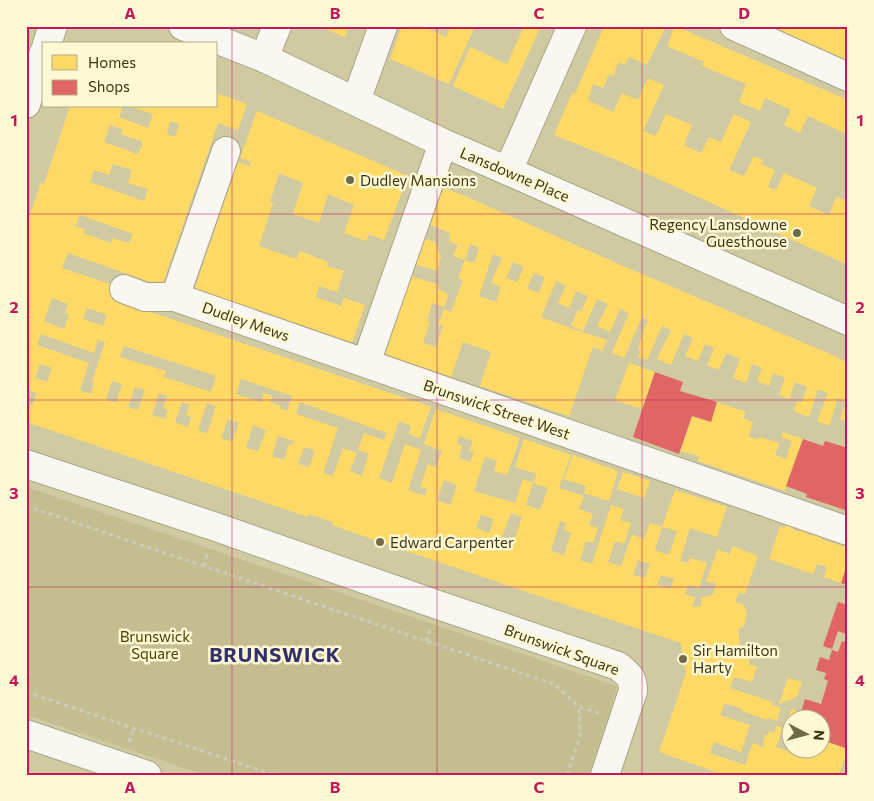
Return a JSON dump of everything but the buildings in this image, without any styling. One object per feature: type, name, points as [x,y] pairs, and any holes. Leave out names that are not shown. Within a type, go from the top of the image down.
[{"type":"street","points":[[48,42],[53,26]]},
{"type":"street","name":"Lansdowne Place","points":[[183,26],[264,58],[443,143],[848,321]]},
{"type":"street","points":[[264,58],[277,26]]},
{"type":"street","points":[[356,102],[383,26]]},
{"type":"street","points":[[508,171],[572,26]]},
{"type":"street","points":[[734,26],[848,77]]},
{"type":"street","points":[[26,104],[42,58]]},
{"type":"street","points":[[366,363],[443,143]]},
{"type":"street","points":[[175,297],[226,151]]},
{"type":"street","name":"Dudley Mews","points":[[124,289],[146,297],[175,297],[366,363]]},
{"type":"street","name":"Brunswick Street West","points":[[366,363],[848,531]]},
{"type":"street","name":"Brunswick Square","points":[[26,464],[207,524],[618,666],[633,681],[633,691],[605,775]]},
{"type":"street","points":[[26,734],[147,775]]},
{"type":"path","points":[[226,151],[239,141],[257,91]]},
{"type":"path","points":[[26,506],[554,684],[579,707],[601,713]]},
{"type":"path","points":[[204,566],[209,549]]},
{"type":"path","points":[[26,692],[274,775]]},
{"type":"path","points":[[567,775],[580,737],[579,707]]},
{"type":"path","points":[[127,749],[134,728]]},
{"type":"green space","name":"Brunswick Square","points":[[26,487],[617,686],[589,775],[205,775],[26,715]]},
{"type":"place","name":"Dudley Mansions","points":[[350,180]]},
{"type":"place","name":"Regency Lansdowne Guesthouse","points":[[797,233]]},
{"type":"place","name":"Edward Carpenter","points":[[380,542]]},
{"type":"place","name":"Sir Hamilton Harty","points":[[683,659]]},
{"type":"district","name":"BRUNSWICK","points":[[275,654]]}]
